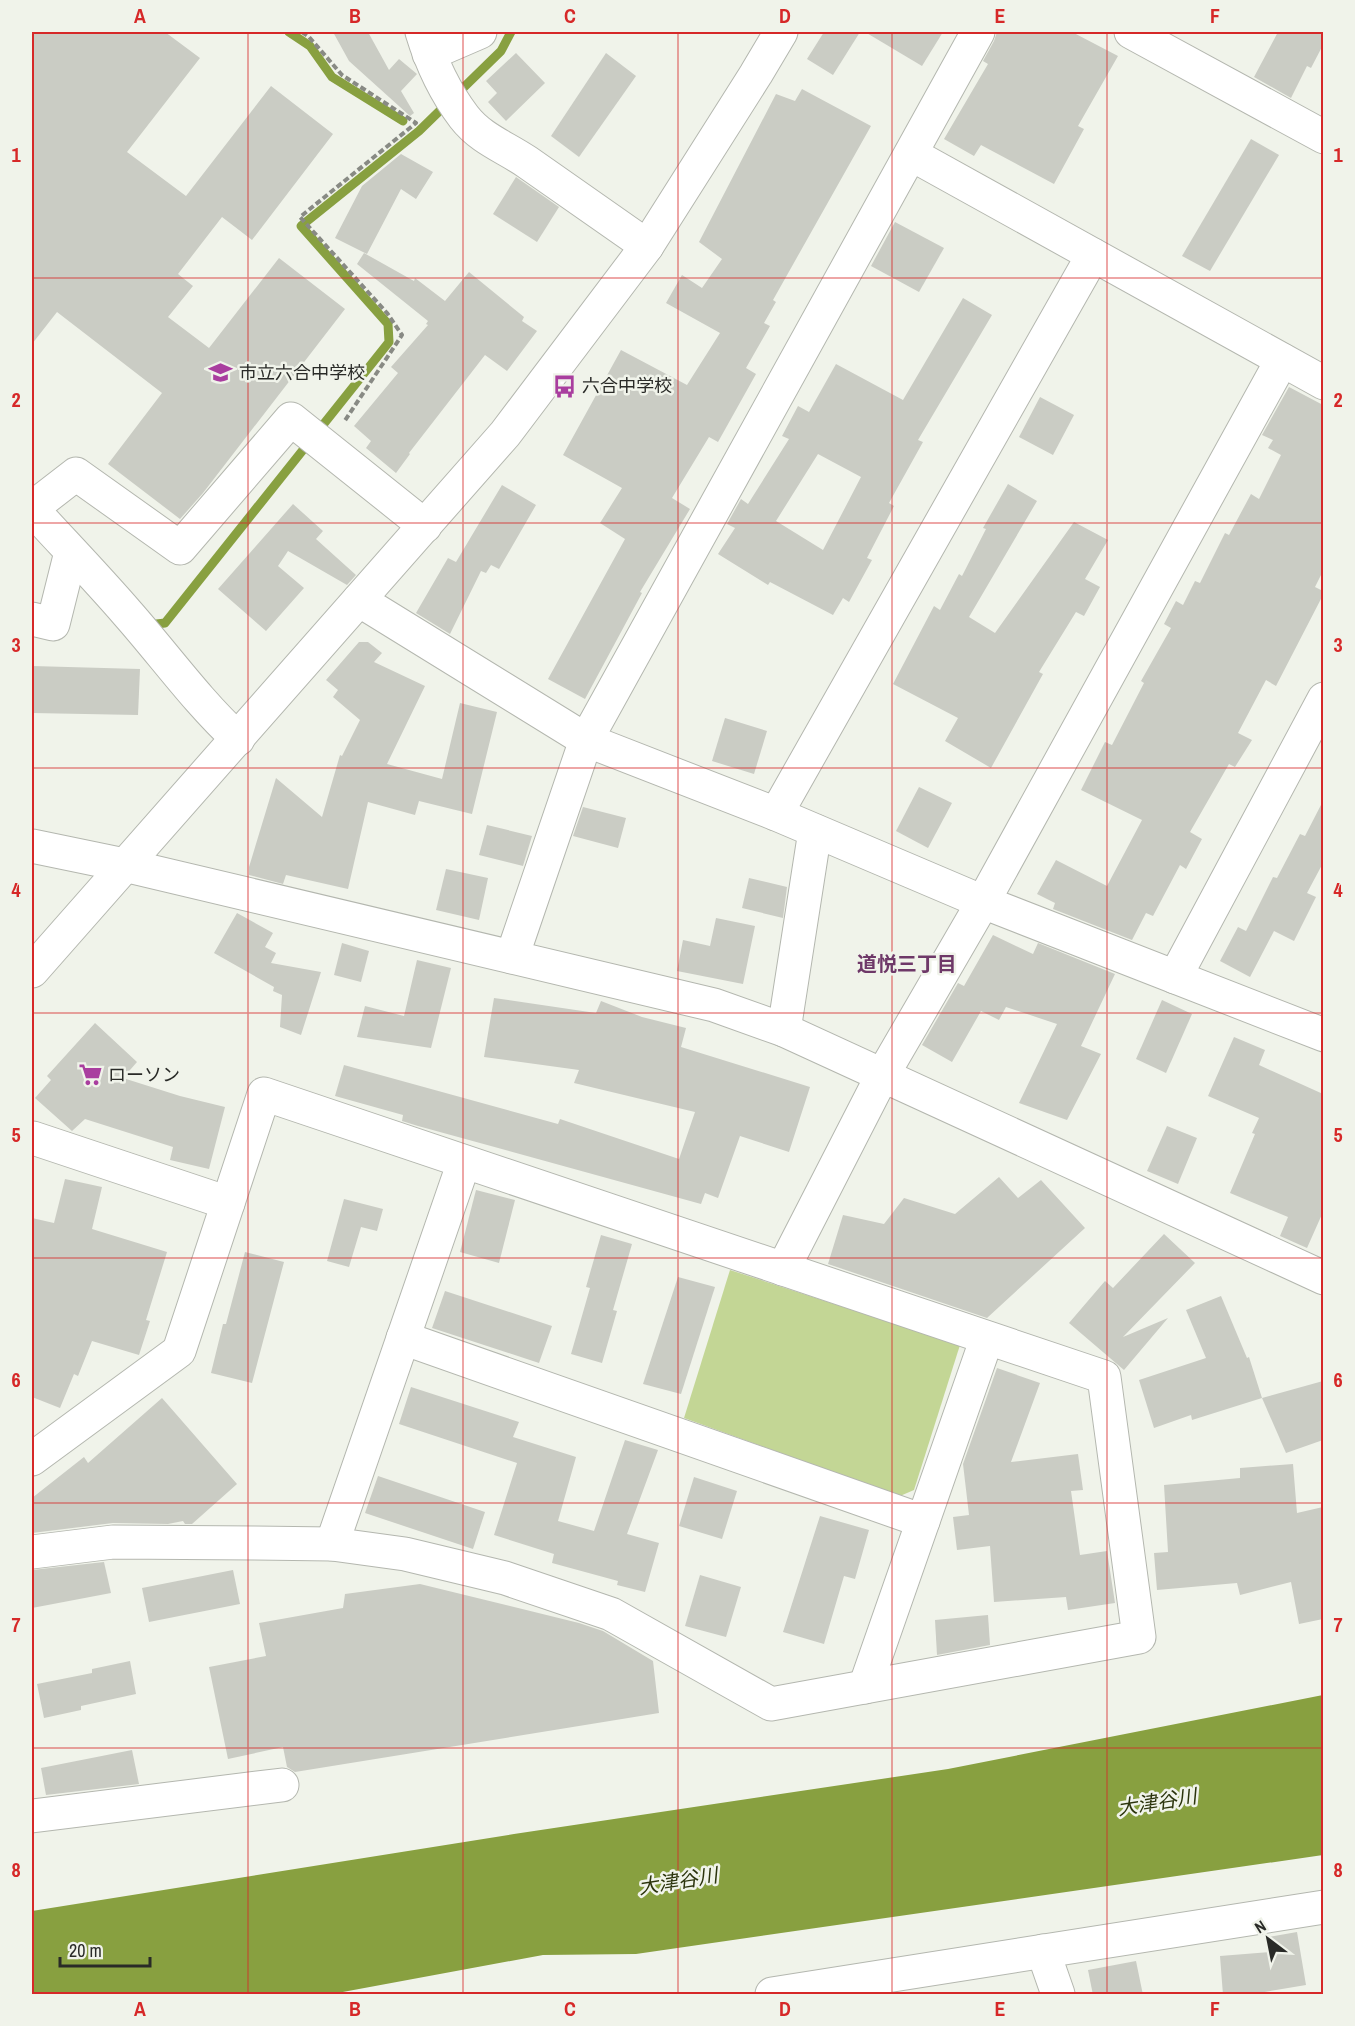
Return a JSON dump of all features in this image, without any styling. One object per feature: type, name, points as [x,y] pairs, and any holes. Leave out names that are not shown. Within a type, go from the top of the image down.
[{"type":"street","points":[[480,32],[425,43],[436,71],[464,117],[483,136],[524,160],[647,246]]},
{"type":"street","points":[[32,971],[505,434],[647,246],[781,32]]},
{"type":"street","points":[[512,957],[586,740],[978,32]]},
{"type":"street","points":[[1131,32],[1323,137]]},
{"type":"street","points":[[911,154],[1323,383]]},
{"type":"street","points":[[776,814],[1093,255]]},
{"type":"street","points":[[783,1269],[882,1076],[983,902],[1282,360]]},
{"type":"street","points":[[238,739],[175,672],[129,615],[32,509],[76,474],[180,548],[291,418],[425,526]]},
{"type":"street","points":[[32,619],[53,624],[71,552]]},
{"type":"street","points":[[359,600],[586,740],[776,814],[983,902],[1323,1035]]},
{"type":"street","points":[[1175,977],[1323,699]]},
{"type":"street","points":[[784,1030],[815,831]]},
{"type":"street","points":[[32,846],[714,1005],[784,1030],[882,1076],[1322,1271]]},
{"type":"street","points":[[32,1459],[179,1351],[264,1094],[1104,1377],[1139,1637],[771,1704],[611,1614],[505,1578],[405,1554],[332,1544],[113,1542],[32,1552]]},
{"type":"street","points":[[32,1139],[228,1203]]},
{"type":"street","points":[[332,1544],[464,1161]]},
{"type":"street","points":[[403,1338],[923,1521]]},
{"type":"street","points":[[865,1687],[987,1338]]},
{"type":"street","points":[[32,1816],[282,1785]]},
{"type":"street","points":[[772,1995],[1323,1907]]},
{"type":"street","points":[[1043,1952],[1058,1995]]},
{"type":"path","points":[[302,32],[342,75],[416,123],[300,217],[387,313],[402,335],[327,448]]},
{"type":"shaded area","points":[[730,1270],[960,1345],[914,1490],[900,1496],[684,1418]]},
{"type":"water","name":"大津谷川","points":[[1323,1695],[1323,1855],[636,1954],[543,1955],[332,1994],[32,1994],[32,1911],[514,1834],[948,1769]]},
{"type":"building","points":[[32,32],[165,32],[200,58],[127,152],[186,196],[271,86],[333,134],[252,240],[222,217],[178,274],[193,286],[168,317],[209,348],[279,258],[345,309],[203,493],[180,519],[108,464],[162,393],[57,312],[32,344]]},
{"type":"building","points":[[333,32],[368,32],[389,70],[399,59],[417,74],[401,91],[414,113],[410,116],[349,61]]},
{"type":"building","points":[[824,32],[860,32],[833,75],[807,59]]},
{"type":"building","points":[[865,32],[943,32],[922,66]]},
{"type":"building","points":[[997,32],[1072,32],[1118,56],[1078,126],[1084,129],[1054,184],[981,145],[974,156],[944,139],[988,64],[983,61]]},
{"type":"building","points":[[1278,32],[1323,32],[1323,45],[1311,68],[1307,66],[1291,98],[1254,77]]},
{"type":"building","points":[[516,53],[545,83],[506,121],[488,102],[497,93],[486,81]]},
{"type":"building","points":[[606,53],[636,76],[579,157],[551,136]]},
{"type":"building","points":[[802,89],[871,126],[773,300],[776,302],[764,323],[770,326],[746,368],[756,374],[718,442],[709,437],[672,498],[690,509],[640,592],[642,593],[585,699],[548,679],[625,539],[600,523],[622,488],[563,455],[621,350],[687,385],[720,333],[666,303],[682,275],[702,288],[722,259],[699,242],[776,94],[795,101]]},
{"type":"building","points":[[1251,139],[1279,155],[1210,271],[1182,256]]},
{"type":"building","points":[[401,154],[433,172],[416,199],[401,189],[367,254],[335,238],[362,186]]},
{"type":"building","points":[[516,177],[559,207],[537,242],[493,214]]},
{"type":"building","points":[[895,222],[944,248],[919,292],[871,266]]},
{"type":"building","points":[[364,253],[414,281],[415,278],[445,301],[469,272],[524,317],[522,321],[537,331],[507,371],[485,355],[396,473],[366,448],[371,441],[354,426],[398,373],[391,367],[428,325],[426,324],[428,321],[357,264]]},
{"type":"building","points":[[963,298],[992,315],[918,440],[923,442],[889,503],[894,506],[867,558],[872,560],[849,602],[843,598],[833,615],[770,582],[768,585],[718,554],[735,528],[727,524],[741,499],[748,504],[789,439],[782,436],[798,406],[809,412],[836,364],[903,400]],"holes":[[[818,454],[861,477],[823,550],[776,521]]]},
{"type":"building","points":[[1289,387],[1323,405],[1323,571],[1315,587],[1323,591],[1323,595],[1276,686],[1266,680],[1238,733],[1252,740],[1235,767],[1229,764],[1190,832],[1202,839],[1186,869],[1180,865],[1153,916],[1146,913],[1132,940],[1053,909],[1055,903],[1037,894],[1056,860],[1107,886],[1142,820],[1081,790],[1105,742],[1112,745],[1144,683],[1141,681],[1171,628],[1164,624],[1176,601],[1183,605],[1195,581],[1200,583],[1225,533],[1229,535],[1251,494],[1259,499],[1281,455],[1268,448],[1273,440],[1262,435]]},
{"type":"building","points":[[1040,397],[1074,415],[1053,455],[1019,437]]},
{"type":"building","points":[[1008,484],[1037,501],[969,617],[995,633],[1074,522],[1108,540],[1085,579],[1100,587],[1084,616],[1076,612],[1039,672],[1043,674],[991,768],[945,741],[958,718],[893,684],[934,606],[940,610],[959,574],[962,576],[986,529],[983,528]]},
{"type":"building","points":[[502,485],[536,505],[499,569],[491,565],[486,573],[481,571],[450,634],[416,613],[448,558],[456,562]]},
{"type":"building","points":[[293,504],[323,531],[316,539],[356,575],[347,585],[288,551],[278,566],[304,588],[266,631],[218,589]]},
{"type":"building","points":[[359,642],[368,642],[382,653],[374,662],[425,686],[387,764],[442,779],[460,703],[497,712],[472,814],[419,801],[415,815],[368,802],[348,889],[286,875],[283,884],[249,875],[249,867],[276,778],[322,817],[340,755],[342,756],[360,720],[333,697],[338,690],[326,680]]},
{"type":"building","points":[[32,666],[140,669],[138,715],[32,713]]},
{"type":"building","points":[[725,718],[767,731],[754,774],[712,761]]},
{"type":"building","points":[[919,787],[952,803],[928,848],[896,831]]},
{"type":"building","points":[[1323,801],[1323,863],[1307,893],[1316,897],[1294,941],[1274,931],[1250,977],[1220,961],[1238,927],[1246,931],[1273,877],[1277,878],[1300,834],[1305,836]]},
{"type":"building","points":[[583,807],[626,818],[618,848],[573,836]]},
{"type":"building","points":[[487,825],[532,836],[523,866],[479,855]]},
{"type":"building","points":[[446,869],[488,878],[479,920],[436,910]]},
{"type":"building","points":[[749,878],[787,887],[783,918],[742,908]]},
{"type":"building","points":[[237,913],[273,933],[265,947],[276,953],[271,963],[321,972],[301,1035],[280,1027],[282,995],[273,991],[274,987],[214,953]]},
{"type":"building","points":[[716,918],[755,926],[743,984],[677,971],[683,940],[710,946]]},
{"type":"building","points":[[993,935],[1033,954],[1038,943],[1115,974],[1081,1046],[1101,1054],[1067,1120],[1019,1103],[1057,1024],[1006,1007],[999,1020],[981,1011],[952,1062],[922,1045],[958,983],[964,986]]},
{"type":"building","points":[[342,943],[369,951],[361,982],[334,975]]},
{"type":"building","points":[[417,960],[451,968],[431,1048],[357,1037],[365,1006],[404,1016]]},
{"type":"building","points":[[494,998],[596,1013],[601,1001],[642,1017],[686,1028],[681,1047],[810,1087],[789,1152],[740,1136],[718,1198],[705,1193],[701,1204],[418,1126],[402,1121],[403,1115],[335,1096],[344,1065],[558,1124],[560,1119],[679,1159],[695,1112],[574,1083],[579,1070],[484,1057]]},
{"type":"building","points":[[1162,1000],[1192,1014],[1166,1073],[1136,1059]]},
{"type":"building","points":[[95,1023],[137,1062],[123,1078],[225,1107],[209,1169],[170,1160],[173,1147],[85,1119],[72,1131],[35,1098],[51,1080],[47,1076]]},
{"type":"building","points":[[1234,1037],[1265,1050],[1259,1065],[1323,1094],[1323,1212],[1307,1248],[1280,1236],[1288,1217],[1230,1193],[1255,1134],[1252,1133],[1259,1118],[1208,1096]]},
{"type":"building","points":[[1167,1126],[1197,1138],[1178,1184],[1147,1171]]},
{"type":"building","points":[[999,1177],[1018,1198],[1041,1180],[1085,1228],[987,1318],[828,1264],[843,1215],[884,1224],[904,1198],[955,1214]]},
{"type":"building","points":[[65,1179],[102,1187],[92,1229],[167,1252],[146,1320],[150,1321],[139,1355],[92,1341],[78,1376],[74,1374],[60,1408],[32,1397],[32,1218],[54,1223]]},
{"type":"building","points":[[476,1190],[515,1200],[499,1263],[460,1252]]},
{"type":"building","points":[[344,1199],[383,1209],[377,1231],[361,1227],[349,1267],[327,1261]]},
{"type":"building","points":[[1164,1234],[1195,1263],[1123,1337],[1168,1318],[1124,1370],[1069,1323],[1105,1281],[1113,1288]]},
{"type":"building","points":[[601,1235],[632,1244],[613,1310],[617,1311],[602,1363],[571,1354],[590,1288],[586,1287]]},
{"type":"building","points":[[245,1252],[284,1262],[252,1383],[211,1373]]},
{"type":"building","points":[[678,1277],[715,1287],[681,1394],[643,1384]]},
{"type":"building","points":[[445,1291],[552,1326],[539,1363],[432,1328]]},
{"type":"building","points":[[1221,1296],[1247,1358],[1249,1357],[1262,1398],[1192,1420],[1191,1415],[1154,1428],[1139,1380],[1206,1358],[1186,1310]]},
{"type":"building","points":[[997,1368],[1040,1383],[1011,1462],[1078,1454],[1083,1490],[1071,1491],[1080,1555],[1107,1551],[1115,1603],[1068,1610],[1066,1597],[994,1602],[990,1546],[957,1550],[953,1517],[969,1515],[963,1464]]},
{"type":"building","points":[[1323,1381],[1323,1440],[1286,1453],[1262,1398]]},
{"type":"building","points":[[411,1387],[519,1422],[513,1437],[576,1457],[558,1521],[594,1531],[625,1440],[658,1450],[627,1534],[659,1543],[645,1592],[617,1585],[618,1581],[552,1563],[554,1554],[494,1535],[517,1463],[399,1424]]},
{"type":"building","points":[[162,1398],[237,1484],[192,1524],[185,1524],[183,1521],[168,1524],[113,1523],[32,1533],[32,1498],[84,1457],[88,1463]]},
{"type":"building","points":[[1293,1464],[1297,1513],[1323,1507],[1323,1619],[1299,1624],[1291,1582],[1240,1595],[1237,1583],[1157,1590],[1154,1553],[1168,1552],[1164,1485],[1240,1478],[1240,1468]]},
{"type":"building","points":[[378,1476],[485,1512],[473,1549],[365,1513]]},
{"type":"building","points":[[694,1477],[737,1491],[722,1539],[679,1526]]},
{"type":"building","points":[[820,1516],[869,1530],[855,1579],[844,1576],[824,1644],[783,1632]]},
{"type":"building","points":[[104,1562],[111,1593],[32,1608],[32,1570]]},
{"type":"building","points":[[233,1570],[240,1604],[149,1622],[142,1588]]},
{"type":"building","points":[[700,1575],[741,1587],[726,1637],[685,1626]]},
{"type":"building","points":[[420,1584],[603,1631],[653,1661],[659,1713],[295,1772],[287,1767],[283,1747],[228,1759],[209,1667],[266,1656],[259,1623],[343,1608],[345,1594]]},
{"type":"building","points":[[988,1615],[990,1645],[937,1655],[935,1620]]},
{"type":"building","points":[[130,1661],[136,1694],[81,1706],[81,1710],[44,1718],[37,1684],[92,1673],[92,1669]]},
{"type":"building","points":[[132,1750],[139,1784],[46,1795],[41,1768]]},
{"type":"building","points":[[1297,1932],[1306,1985],[1247,1995],[1223,1995],[1220,1956],[1270,1952],[1268,1937]]},
{"type":"building","points":[[1136,1961],[1143,1995],[1093,1995],[1088,1970]]},
{"type":"waterway","points":[[289,32],[310,46],[332,77],[403,121]]},
{"type":"waterway","points":[[148,625],[165,623],[389,342],[388,324],[301,226],[419,131],[501,51],[511,32]]},
{"type":"place","name":"市立六合中学校","points":[[221,373]]},
{"type":"place","name":"六合中学校","points":[[564,386]]},
{"type":"place","name":"ローソン","points":[[90,1075]]},
{"type":"district","name":"道悦三丁目","points":[[907,964]]}]
